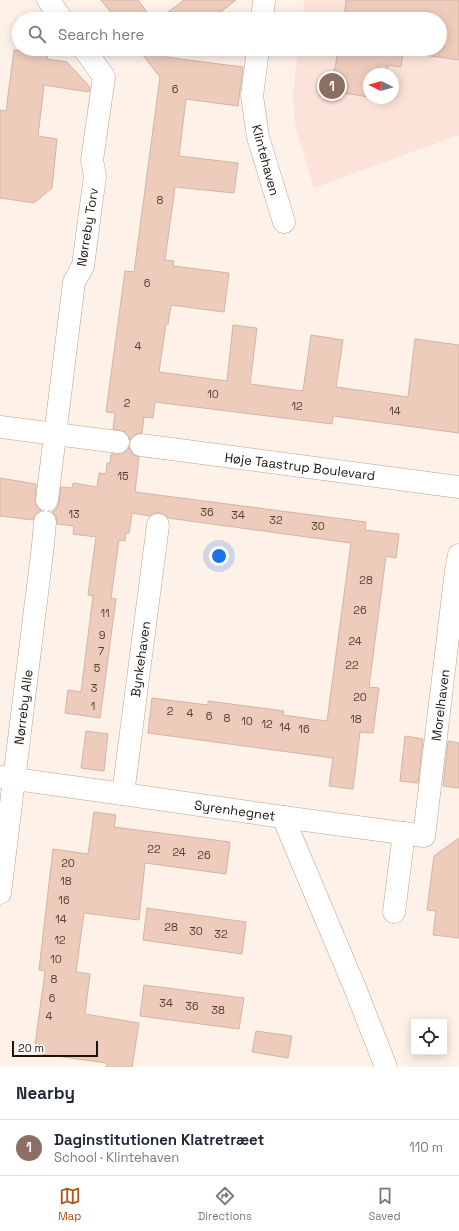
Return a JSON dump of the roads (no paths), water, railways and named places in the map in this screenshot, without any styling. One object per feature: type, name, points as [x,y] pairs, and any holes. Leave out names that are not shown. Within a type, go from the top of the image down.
[{"type":"street","points":[[48,0],[57,12]]},
{"type":"street","points":[[263,12],[264,0]]},
{"type":"street","name":"Nørreby Torv","points":[[55,434],[74,282],[83,266],[96,176],[92,160],[104,77],[89,56]]},
{"type":"street","name":"Klintehaven","points":[[257,56],[252,96],[258,137],[284,222]]},
{"type":"street","points":[[0,427],[118,442]]},
{"type":"street","points":[[47,500],[55,434]]},
{"type":"street","name":"Høje Taastrup Boulevard","points":[[141,445],[459,487]]},
{"type":"street","name":"Nørreby Alle","points":[[0,893],[7,778],[43,545],[45,522]]},
{"type":"street","name":"Bynkehaven","points":[[123,794],[158,525]]},
{"type":"street","name":"Morelhaven","points":[[283,817],[424,836],[459,555]]},
{"type":"street","name":"Syrenhegnet","points":[[7,778],[283,817],[355,988],[386,1067]]},
{"type":"street","points":[[394,912],[404,833]]},
{"type":"place","name":"Daginstitutionen Klatretræet","points":[[332,86]]}]
